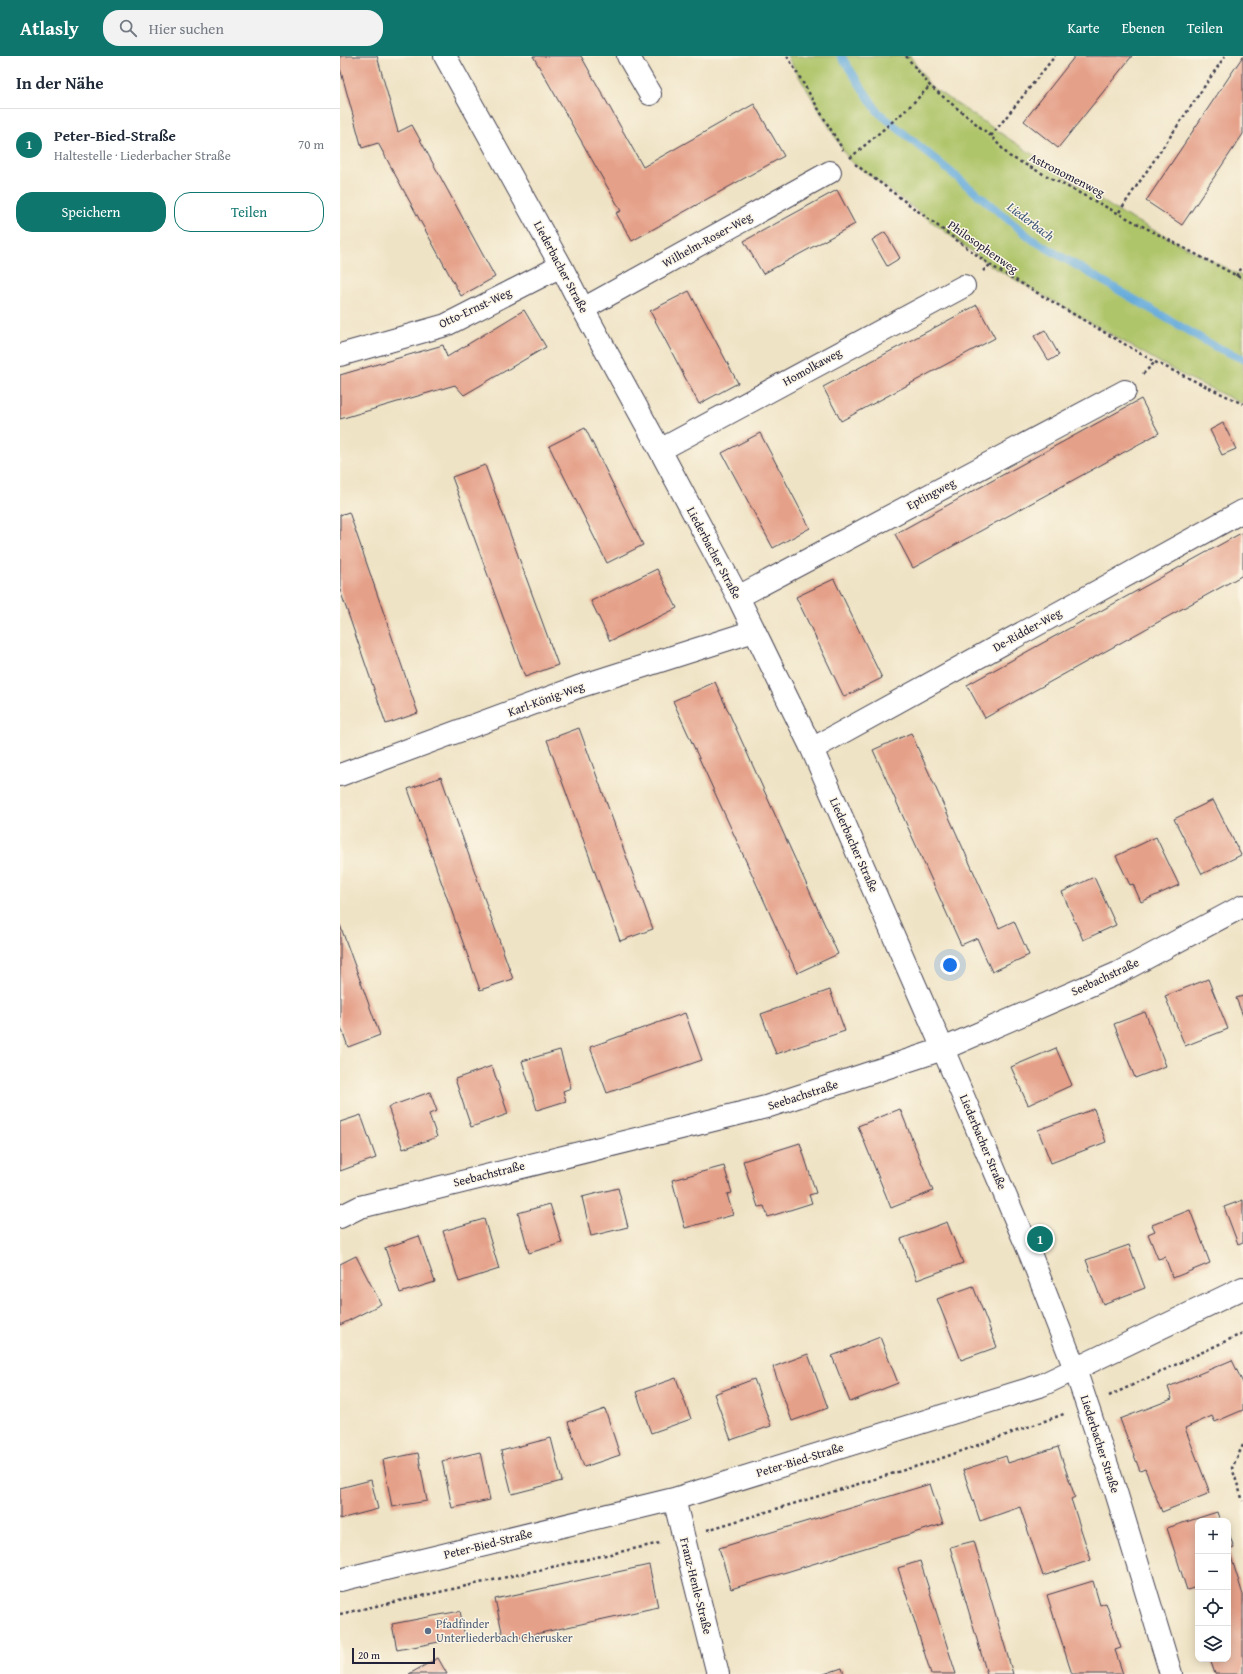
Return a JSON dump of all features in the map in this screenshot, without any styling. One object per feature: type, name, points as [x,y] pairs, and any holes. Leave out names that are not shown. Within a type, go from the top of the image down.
[{"type":"street","name":"Liederbacher Straße","points":[[445,56],[561,266],[738,597],[812,749],[943,1048],[1030,1256],[1075,1369],[1088,1406],[1171,1674]]},
{"type":"street","points":[[628,56],[650,94]]},
{"type":"street","name":"Wilhelm-Roser-Weg","points":[[583,309],[830,172]]},
{"type":"street","name":"Otto-Ernst-Weg","points":[[340,355],[446,325],[561,266]]},
{"type":"street","name":"Homolkaweg","points":[[660,450],[964,286]]},
{"type":"street","name":"Eptingweg","points":[[738,597],[1125,391]]},
{"type":"street","name":"De-Ridder-Weg","points":[[812,749],[1243,511]]},
{"type":"street","name":"Karl-König-Weg","points":[[340,775],[578,687],[754,631]]},
{"type":"street","name":"Seebachstraße","points":[[340,1217],[360,1206],[766,1107],[943,1048],[1118,973],[1243,906]]},
{"type":"street","name":"Peter-Bied-Straße","points":[[340,1580],[674,1499],[1042,1385],[1243,1288]]},
{"type":"street","name":"Franz-Henle-Straße","points":[[674,1499],[718,1674]]},
{"type":"path","name":"Philosophenweg","points":[[787,56],[848,160],[990,265],[1156,362],[1243,404]]},
{"type":"path","name":"Astronomenweg","points":[[906,56],[930,86],[991,136],[1009,156],[1119,212],[1243,279]]},
{"type":"path","points":[[991,136],[1055,56]]},
{"type":"path","points":[[1119,212],[1225,56]]},
{"type":"path","points":[[848,160],[906,110],[930,86]]},
{"type":"path","points":[[1236,276],[1243,266]]},
{"type":"path","points":[[340,1614],[684,1537],[934,1462],[1088,1406],[1243,1334]]},
{"type":"path","points":[[1243,1445],[1232,1468],[1243,1501]]},
{"type":"green space","points":[[787,56],[910,56],[930,86],[1119,212],[1243,277],[1243,404],[1180,374],[990,265],[849,160]]},
{"type":"building","points":[[340,56],[377,56],[398,132],[412,125],[495,277],[461,296],[378,143],[362,148],[340,68]]},
{"type":"building","points":[[533,56],[581,56],[643,167],[754,104],[784,156],[632,241],[616,213],[621,211]]},
{"type":"building","points":[[1075,56],[1132,56],[1058,148],[1024,121]]},
{"type":"building","points":[[1243,56],[1243,134],[1182,225],[1146,201]]},
{"type":"building","points":[[837,190],[855,224],[763,274],[744,241]]},
{"type":"building","points":[[885,232],[900,258],[887,266],[872,240]]},
{"type":"building","points":[[689,291],[738,383],[699,404],[650,311]]},
{"type":"building","points":[[977,305],[995,338],[841,421],[823,387]]},
{"type":"building","points":[[524,310],[546,347],[464,395],[455,385],[340,419],[340,375],[443,345],[447,357]]},
{"type":"building","points":[[1045,330],[1059,355],[1049,361],[1034,336]]},
{"type":"building","points":[[1141,399],[1159,433],[913,568],[895,534]]},
{"type":"building","points":[[1223,423],[1236,449],[1222,455],[1210,430]]},
{"type":"building","points":[[585,428],[643,545],[607,563],[549,446]]},
{"type":"building","points":[[760,433],[810,528],[773,548],[722,453]]},
{"type":"building","points":[[485,465],[558,665],[525,677],[452,477]]},
{"type":"building","points":[[349,512],[418,713],[386,724],[340,590],[340,515]]},
{"type":"building","points":[[1243,532],[1243,575],[985,718],[967,685]]},
{"type":"building","points":[[657,569],[677,608],[610,641],[591,601]]},
{"type":"building","points":[[834,579],[882,678],[844,697],[796,597]]},
{"type":"building","points":[[715,682],[838,954],[797,973],[673,701]]},
{"type":"building","points":[[579,728],[653,929],[620,941],[547,740]]},
{"type":"building","points":[[911,733],[999,928],[1014,921],[1029,955],[992,972],[977,938],[961,945],[873,750]]},
{"type":"building","points":[[441,777],[513,979],[480,990],[408,789]]},
{"type":"building","points":[[1213,800],[1241,855],[1202,874],[1174,819]]},
{"type":"building","points":[[1156,837],[1179,885],[1141,902],[1133,884],[1130,885],[1116,856]]},
{"type":"building","points":[[1094,877],[1116,925],[1083,940],[1062,892]]},
{"type":"building","points":[[340,925],[380,1035],[348,1047],[340,1024]]},
{"type":"building","points":[[1208,979],[1228,1029],[1185,1046],[1165,996]]},
{"type":"building","points":[[830,990],[845,1031],[776,1054],[761,1014]]},
{"type":"building","points":[[1243,996],[1243,1016],[1236,998]]},
{"type":"building","points":[[1145,1012],[1166,1066],[1135,1078],[1114,1024]]},
{"type":"building","points":[[685,1013],[702,1060],[607,1093],[590,1047]]},
{"type":"building","points":[[1056,1048],[1072,1085],[1028,1105],[1011,1067]]},
{"type":"building","points":[[560,1050],[571,1088],[563,1091],[566,1101],[537,1110],[522,1061]]},
{"type":"building","points":[[492,1066],[508,1114],[471,1127],[455,1079]]},
{"type":"building","points":[[430,1092],[437,1111],[429,1114],[437,1137],[403,1149],[388,1107]]},
{"type":"building","points":[[900,1109],[933,1191],[891,1208],[858,1126]]},
{"type":"building","points":[[1094,1109],[1106,1142],[1051,1163],[1038,1130]]},
{"type":"building","points":[[361,1115],[376,1158],[340,1171],[340,1122]]},
{"type":"building","points":[[800,1143],[816,1193],[809,1195],[812,1203],[768,1217],[764,1206],[758,1207],[743,1161]]},
{"type":"building","points":[[724,1166],[732,1193],[727,1194],[733,1215],[685,1228],[672,1180]]},
{"type":"building","points":[[618,1188],[628,1227],[591,1236],[582,1197]]},
{"type":"building","points":[[1243,1200],[1243,1242],[1238,1244],[1224,1207]]},
{"type":"building","points":[[550,1204],[562,1243],[529,1253],[518,1213]]},
{"type":"building","points":[[1190,1210],[1210,1263],[1173,1278],[1165,1257],[1158,1259],[1148,1234],[1155,1231],[1152,1225]]},
{"type":"building","points":[[484,1219],[499,1269],[459,1282],[443,1231]]},
{"type":"building","points":[[947,1222],[963,1263],[917,1280],[901,1239]]},
{"type":"building","points":[[419,1236],[435,1282],[400,1293],[385,1248]]},
{"type":"building","points":[[1129,1245],[1145,1288],[1103,1304],[1086,1260]]},
{"type":"building","points":[[356,1256],[381,1304],[340,1325],[340,1264]]},
{"type":"building","points":[[973,1286],[997,1347],[961,1360],[937,1299]]},
{"type":"building","points":[[880,1337],[898,1383],[850,1402],[832,1356]]},
{"type":"building","points":[[808,1354],[828,1408],[792,1421],[773,1367]]},
{"type":"building","points":[[1232,1360],[1243,1383],[1243,1410],[1215,1422],[1212,1416],[1185,1428],[1210,1493],[1162,1512],[1145,1469],[1140,1471],[1120,1419],[1172,1399],[1168,1387]]},
{"type":"building","points":[[676,1378],[691,1419],[651,1433],[636,1392]]},
{"type":"building","points":[[754,1379],[771,1426],[731,1440],[714,1394]]},
{"type":"building","points":[[605,1409],[620,1455],[584,1467],[568,1422]]},
{"type":"building","points":[[551,1438],[562,1481],[512,1494],[501,1451]]},
{"type":"building","points":[[1058,1447],[1075,1497],[1071,1499],[1091,1560],[1043,1576],[1020,1507],[980,1521],[963,1470],[1006,1456],[1008,1463]]},
{"type":"building","points":[[480,1452],[490,1500],[452,1508],[442,1461]]},
{"type":"building","points":[[418,1453],[427,1501],[392,1507],[383,1460]]},
{"type":"building","points":[[371,1480],[378,1509],[340,1519],[340,1488]]},
{"type":"building","points":[[930,1484],[943,1524],[731,1589],[719,1548]]},
{"type":"building","points":[[1217,1512],[1219,1518],[1198,1518]]},
{"type":"building","points":[[1195,1519],[1195,1591],[1194,1588],[1187,1590],[1167,1528]]},
{"type":"building","points":[[1231,1539],[1234,1548],[1231,1549]]},
{"type":"building","points":[[974,1541],[1013,1674],[987,1674],[950,1547]]},
{"type":"building","points":[[1231,1556],[1243,1595],[1243,1674],[1215,1674],[1211,1662],[1231,1662]]},
{"type":"building","points":[[920,1561],[956,1674],[931,1674],[898,1568]]},
{"type":"building","points":[[649,1565],[658,1607],[504,1641],[495,1599]]},
{"type":"building","points":[[1093,1581],[1100,1605],[1106,1603],[1121,1648],[1115,1650],[1123,1674],[1072,1674],[1069,1665],[1047,1595]]},
{"type":"building","name":"Pfadfinder Unterliederbach Cherusker","points":[[460,1611],[465,1637],[397,1650],[392,1624]]},
{"type":"building","points":[[438,1658],[447,1674],[409,1674]]},
{"type":"building","points":[[842,1668],[844,1674],[824,1674]]},
{"type":"waterway","name":"Liederbach","points":[[841,56],[878,112],[1033,240],[1214,346],[1243,359]]},
{"type":"place","name":"Peter-Bied-Straße","points":[[1040,1239]]},
{"type":"place","name":"Pfadfinder Unterliederbach Cherusker","points":[[428,1631]]}]
